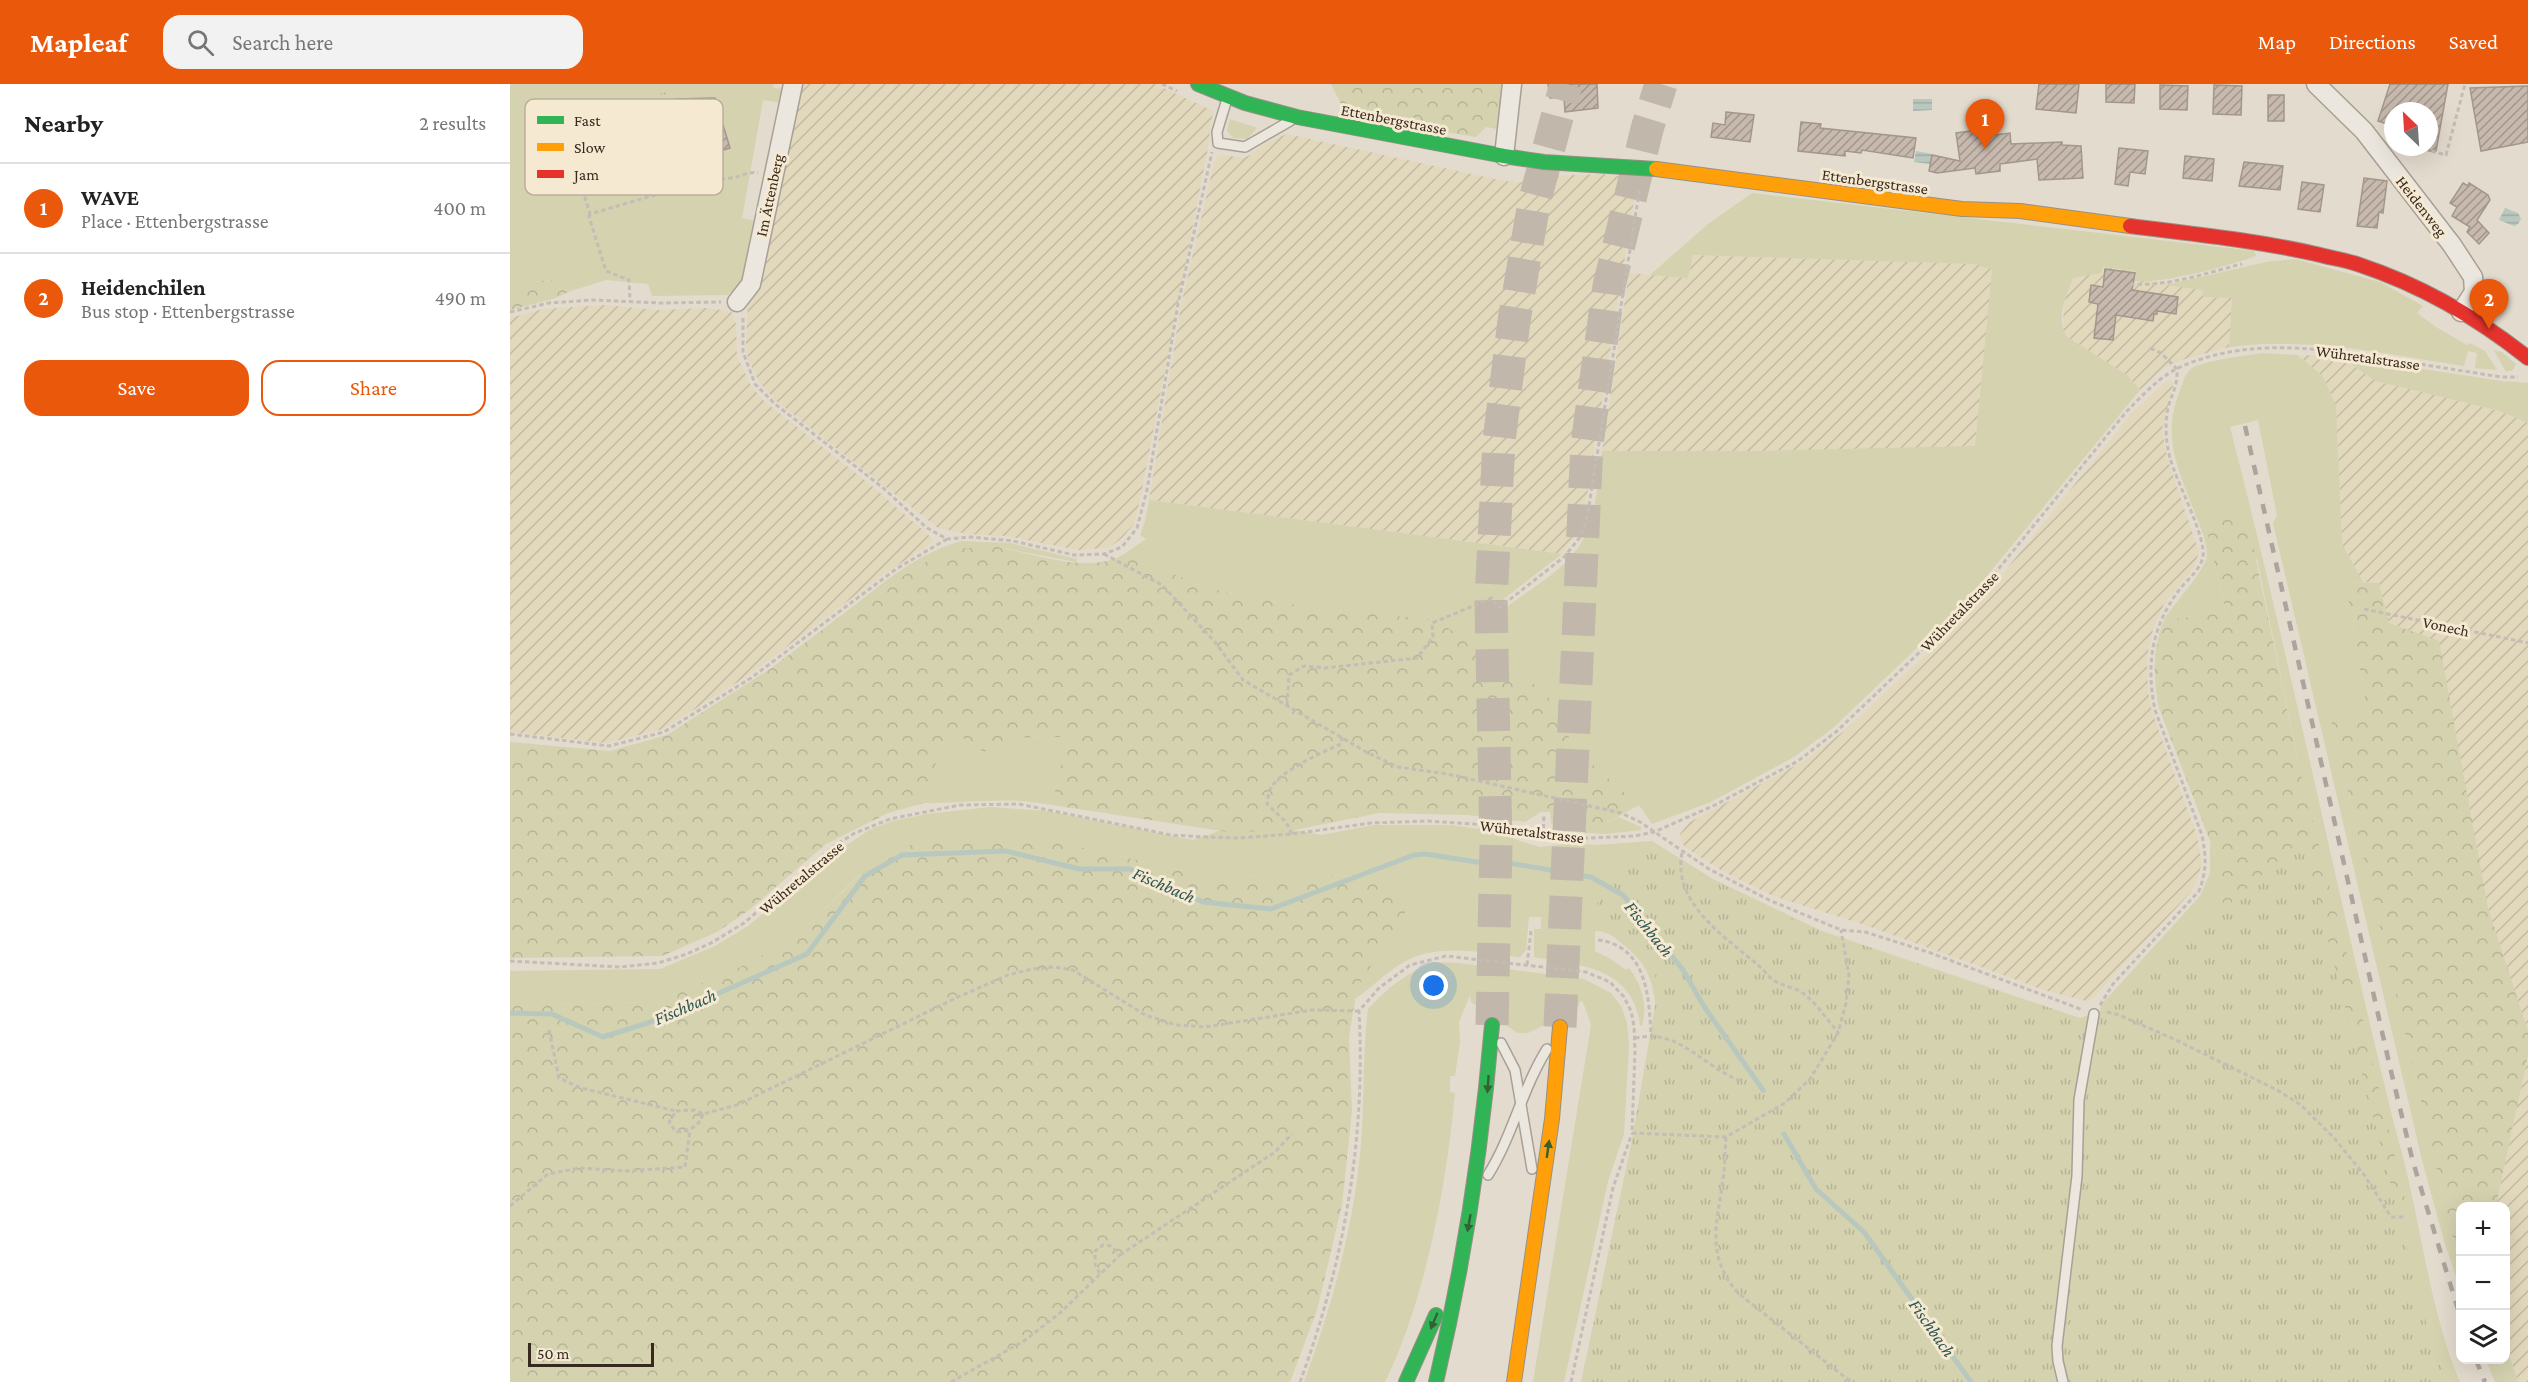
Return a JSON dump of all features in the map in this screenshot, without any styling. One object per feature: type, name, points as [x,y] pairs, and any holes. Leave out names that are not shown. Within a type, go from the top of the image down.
[{"type":"main road","name":"Ettenbergstrasse","points":[[1198,84],[1227,97],[1297,117],[1544,162],[1644,167],[1962,209],[2020,211],[2275,245],[2358,264],[2390,276],[2461,312],[2489,329],[2528,358]]},
{"type":"main road","points":[[1436,1382],[1450,1324],[1473,1198],[1485,1114],[1492,1025]]},
{"type":"main road","points":[[1514,1382],[1552,1119],[1560,1027]]},
{"type":"main road","points":[[1407,1382],[1465,1248]]},
{"type":"main road","points":[[1505,1382],[1531,1269]]},
{"type":"main road","points":[[1426,1382],[1450,1324]]},
{"type":"street","name":"Im Ättenberg","points":[[737,302],[751,284],[793,84]]},
{"type":"street","points":[[1504,156],[1512,84]]},
{"type":"street","name":"Heidenweg","points":[[2316,84],[2364,131],[2473,277],[2474,291],[2461,312]]},
{"type":"lane","points":[[1227,97],[1217,132],[1218,143],[1245,147],[1297,117]]},
{"type":"lane","points":[[2064,1382],[2058,1361],[2057,1346],[2077,1176],[2079,1100],[2094,1014]]},
{"type":"lane","points":[[1492,1025],[1515,1070],[1540,1209]]},
{"type":"lane","points":[[1473,1198],[1501,1154],[1536,1068],[1560,1027]]},
{"type":"path","points":[[2438,153],[2446,155],[2465,84]]},
{"type":"path","points":[[510,734],[609,746],[664,732],[751,678],[896,569],[947,539],[971,537],[1002,540],[1074,555],[1104,554],[1122,547],[1137,528],[1147,490],[1178,304],[1211,154],[1218,143]]},
{"type":"path","points":[[1287,705],[1289,675],[1304,666],[1325,668],[1417,658],[1432,638],[1432,623],[1492,598],[1499,608],[1564,557],[1581,536],[1587,518],[1644,167]]},
{"type":"path","points":[[723,178],[752,172],[772,176]]},
{"type":"path","points":[[584,195],[606,271],[629,280],[630,301]]},
{"type":"path","points":[[590,214],[655,195]]},
{"type":"path","points":[[2130,284],[2147,285],[2170,282],[2245,263]]},
{"type":"path","points":[[510,312],[549,303],[593,300],[737,302],[743,311],[743,352],[755,384],[775,404],[882,488],[927,528],[947,539]]},
{"type":"path","name":"Wühretalstrasse","points":[[510,961],[538,961],[595,968],[658,963],[687,954],[711,944],[744,923],[827,852],[855,833],[890,819],[925,810],[960,805],[1019,804],[1172,835],[1239,838],[1292,834],[1371,823],[1427,821],[1474,824],[1543,836],[1590,839],[1635,836],[1654,832],[1713,806],[1798,761],[1837,731],[1970,604],[2126,412],[2151,386],[2177,369],[2215,355],[2280,346],[2328,350],[2501,377],[2514,378],[2525,375]]},
{"type":"path","points":[[2094,1014],[2113,984],[2199,891],[2206,875],[2206,856],[2202,835],[2155,710],[2150,673],[2152,643],[2167,607],[2197,570],[2203,556],[2200,539],[2170,457],[2166,432],[2168,411],[2177,385],[2177,369],[2161,353],[2148,347]]},
{"type":"path","points":[[1104,554],[1162,585],[1215,642],[1243,680],[1398,767],[1448,774],[1621,813],[1654,832],[1682,853],[1760,895],[1841,930],[1865,932],[1928,952],[2074,1007]]},
{"type":"path","name":"Vonech","points":[[2364,609],[2528,643]]},
{"type":"path","points":[[1292,834],[1286,822],[1267,804],[1270,788],[1293,768],[1316,754],[1341,744],[1342,737]]},
{"type":"path","points":[[1543,836],[1544,814]]},
{"type":"path","points":[[1682,853],[1681,877],[1684,888],[1703,916],[1738,951],[1759,966],[1769,977],[1777,983],[1803,993],[1838,1033]]},
{"type":"path","points":[[1632,1133],[1726,1137],[1785,1103],[1810,1080],[1838,1033],[1846,1003],[1849,975],[1841,930]]},
{"type":"path","points":[[1527,965],[1531,932]]},
{"type":"path","points":[[1598,940],[1614,945],[1631,957],[1641,972],[1649,993],[1651,1035]]},
{"type":"path","points":[[1300,1382],[1331,1286],[1347,1212],[1360,1104],[1359,1011],[1379,988],[1410,965],[1446,956],[1586,972],[1610,982],[1624,997],[1631,1011],[1635,1038],[1632,1133],[1613,1188],[1572,1382]]},
{"type":"path","points":[[549,1030],[559,1078],[580,1088],[676,1111],[695,1110],[703,1114],[737,1105],[958,997],[1008,975],[1033,969],[1054,967],[1073,970],[1145,1015],[1176,1025],[1205,1027],[1312,1010],[1359,1011]]},
{"type":"path","points":[[2119,1015],[2277,1090],[2301,1105],[2335,1139],[2365,1176],[2391,1217],[2404,1217]]},
{"type":"path","points":[[1635,1038],[1651,1035],[1668,1038],[1727,1076],[1741,1081]]},
{"type":"path","points":[[676,1111],[669,1122],[676,1132],[690,1130],[700,1122],[703,1114]]},
{"type":"path","points":[[510,1206],[548,1174],[580,1168],[627,1171],[685,1167],[690,1130]]},
{"type":"path","points":[[951,1382],[1024,1341],[1060,1312],[1120,1255],[1275,1152],[1292,1134]]},
{"type":"path","points":[[1726,1137],[1714,1242],[1718,1262],[1726,1279],[1738,1293],[1851,1382]]},
{"type":"path","points":[[1100,1274],[1095,1264],[1095,1251],[1103,1245],[1112,1246],[1120,1255]]},
{"type":"shaded area","points":[[802,84],[1155,84],[1213,111],[1207,153],[1140,500],[1134,524],[1109,548],[1079,550],[1006,536],[967,534],[938,528],[776,401],[759,382],[748,359],[746,343],[748,301]]},
{"type":"shaded area","points":[[1913,99],[1932,99],[1932,110],[1913,111]]},
{"type":"shaded area","points":[[1287,134],[1504,181],[1549,184],[1553,176],[1601,174],[1634,178],[1634,201],[1584,514],[1577,532],[1562,554],[1149,500],[1181,305],[1214,163],[1218,157],[1223,155],[1243,158],[1269,141]]},
{"type":"shaded area","points":[[1916,151],[1932,154],[1930,164],[1914,162]]},
{"type":"shaded area","points":[[2505,208],[2518,213],[2521,219],[2518,224],[2514,226],[2499,220]]},
{"type":"shaded area","points":[[1693,255],[1976,264],[1993,270],[1975,447],[1602,451],[1629,273],[1688,278]]},
{"type":"shaded area","points":[[2102,267],[2136,271],[2137,279],[2203,290],[2203,297],[2232,298],[2229,347],[2185,359],[2164,368],[2140,390],[2127,375],[2067,337],[2063,331],[2064,302],[2073,277],[2101,273]]},
{"type":"shaded area","points":[[604,305],[658,310],[705,308],[731,311],[736,324],[737,356],[751,386],[763,400],[872,486],[932,538],[932,543],[884,574],[749,675],[663,729],[607,743],[510,732],[510,318],[543,309]]},
{"type":"shaded area","points":[[2297,355],[2339,356],[2376,381],[2500,411],[2528,423],[2528,1031],[2389,623],[2379,583],[2363,582],[2342,544],[2336,406],[2323,376]]},
{"type":"shaded area","points":[[2166,381],[2172,381],[2173,386],[2162,429],[2167,458],[2199,552],[2194,568],[2164,604],[2153,629],[2147,657],[2148,691],[2152,712],[2197,836],[2202,863],[2191,892],[2093,998],[2086,1001],[2044,990],[1868,926],[1773,896],[1722,871],[1685,847],[1680,834],[1688,823],[1800,763],[1844,731],[1938,643],[2001,576],[2131,414]]},
{"type":"shaded area","points":[[2528,1055],[2528,1382],[2518,1382],[2510,1357],[2510,1202],[2497,1202]]},
{"type":"green space","points":[[510,84],[774,84],[773,88],[785,89],[783,103],[763,100],[742,218],[759,222],[747,279],[727,295],[652,296],[648,284],[606,280],[571,291],[556,288],[551,280],[510,285]]},
{"type":"green space","points":[[1331,84],[1505,84],[1498,129],[1486,127],[1476,137],[1347,116]]},
{"type":"green space","points":[[665,92],[666,95],[671,95],[672,99],[658,99],[657,95]]},
{"type":"green space","points":[[1230,119],[1257,128],[1247,139],[1233,138],[1227,131]]},
{"type":"green space","points":[[1752,193],[2254,251],[2256,256],[2213,269],[2162,280],[2135,281],[2136,271],[2103,267],[2101,273],[2073,278],[2062,315],[2067,337],[2127,375],[2140,390],[1967,600],[1833,728],[1794,757],[1711,802],[1652,824],[1639,805],[1575,749],[1546,692],[1434,619],[1322,610],[1207,588],[1124,554],[1146,539],[1140,535],[1149,500],[1562,554],[1496,605],[1501,611],[1549,577],[1571,557],[1579,545],[1593,513],[1602,451],[1759,451],[1975,446],[1992,270],[1975,264],[1693,255],[1688,278],[1650,275],[1708,224]]},
{"type":"green space","points":[[2295,259],[2380,282],[2423,306],[2417,313],[2436,327],[2467,345],[2470,343],[2485,351],[2497,370],[2475,368],[2477,353],[2468,351],[2464,366],[2318,345],[2260,344],[2229,347],[2232,298],[2203,297],[2203,290],[2166,285],[2266,262]]},
{"type":"green space","points":[[551,280],[556,288],[571,291],[553,299],[510,310],[510,285]]},
{"type":"green space","points":[[2494,350],[2502,352],[2516,364],[2513,370],[2506,372]]},
{"type":"green space","points":[[2262,353],[2297,355],[2323,376],[2336,406],[2342,544],[2363,582],[2345,582],[2367,710],[2331,720],[2456,1250],[2456,1276],[2422,1160],[2273,523],[2277,515],[2258,420],[2230,427],[2409,1182],[2432,1293],[2444,1338],[2460,1382],[2109,1382],[2084,1099],[2101,1005],[2200,896],[2210,873],[2210,842],[2221,870],[2227,1000],[2301,775],[2257,559],[2206,527],[2226,614],[2164,620],[2202,569],[2207,555],[2203,535],[2175,456],[2172,441],[2174,410],[2189,371],[2215,361]]},
{"type":"green space","points":[[2339,356],[2501,381],[2528,383],[2528,423],[2500,411],[2376,381]]},
{"type":"green space","points":[[2246,512],[2301,775],[2352,974],[2405,1199],[2392,1204],[2227,1001],[2221,870],[2159,708],[2155,664],[2157,642],[2164,620],[2226,613],[2206,527]]},
{"type":"green space","points":[[962,541],[1010,543],[1077,559],[1076,562],[998,547],[903,576],[863,608],[855,605],[918,559]]},
{"type":"green space","points":[[998,547],[1080,563],[1111,560],[1124,554],[1207,588],[1322,610],[1434,619],[1546,692],[1575,749],[1639,805],[1588,833],[1558,828],[1551,823],[1550,812],[1541,812],[1525,822],[1468,815],[1379,813],[1294,830],[1228,832],[1052,805],[1068,737],[1007,738],[984,752],[960,736],[944,737],[924,803],[888,813],[826,844],[749,910],[717,932],[662,956],[510,958],[510,742],[610,751],[667,735],[770,669],[855,605],[863,608],[903,576],[947,549]]},
{"type":"green space","points":[[2345,582],[2379,583],[2389,623],[2439,641],[2488,908],[2528,1031],[2528,1055],[2497,1202],[2456,1202],[2456,1250],[2331,720],[2367,710]]},
{"type":"green space","points":[[960,736],[984,751],[1006,738],[1069,737],[1052,805],[1004,800],[924,803],[944,737]]},
{"type":"green space","points":[[990,807],[1047,811],[1193,840],[1219,831],[1294,830],[1321,835],[1374,825],[1451,825],[1500,832],[1540,847],[1652,841],[1713,879],[1824,932],[1657,1015],[1654,992],[1643,966],[1630,950],[1614,937],[1595,931],[1595,951],[1626,970],[1629,968],[1637,981],[1644,1003],[1642,1026],[1627,991],[1616,980],[1586,967],[1534,957],[1534,929],[1541,929],[1541,917],[1529,917],[1526,950],[1520,957],[1458,950],[1427,953],[1399,965],[1355,999],[1377,875],[1209,877],[1034,836],[860,874],[795,938],[725,975],[648,1002],[510,1006],[510,971],[660,969],[715,946],[748,926],[844,847],[869,830],[892,821],[927,814]]},
{"type":"green space","points":[[1618,817],[1641,827],[1641,830],[1607,834],[1588,833]]},
{"type":"green space","points":[[1034,836],[1209,877],[1377,875],[1411,903],[1357,988],[1349,1037],[1352,1111],[1342,1205],[1317,1310],[1290,1382],[510,1382],[510,1006],[648,1002],[725,975],[795,938],[861,874],[923,838]]},
{"type":"green space","points":[[2302,839],[2431,1342],[2449,1382],[1581,1382],[1632,1140],[1659,983],[1635,941],[1591,913],[1638,843],[1810,927],[2080,1018],[2119,1004]]},
{"type":"green space","points":[[1434,962],[1459,963],[1584,979],[1611,993],[1621,1006],[1627,1023],[1629,1045],[1624,1134],[1608,1181],[1564,1382],[1533,1382],[1591,1025],[1583,1002],[1580,1001],[1577,1009],[1528,1033],[1518,1033],[1471,1002],[1470,995],[1459,1022],[1460,1041],[1455,1076],[1450,1076],[1450,1092],[1455,1093],[1440,1203],[1423,1279],[1399,1350],[1385,1382],[1304,1382],[1331,1299],[1352,1213],[1362,1137],[1368,1009],[1398,981]]},
{"type":"green space","points":[[2510,1357],[2518,1382],[2495,1382],[2488,1364],[2510,1364]]},
{"type":"building","points":[[1548,84],[1597,84],[1598,108],[1565,112],[1564,97],[1550,98]]},
{"type":"building","points":[[2039,84],[2079,84],[2076,113],[2036,109]]},
{"type":"building","points":[[2106,84],[2135,84],[2134,103],[2106,102]]},
{"type":"building","points":[[2390,84],[2448,84],[2438,140],[2438,102],[2384,102]]},
{"type":"building","points":[[2160,85],[2188,86],[2187,110],[2160,109]]},
{"type":"building","points":[[2214,85],[2242,86],[2241,115],[2213,114]]},
{"type":"building","points":[[2528,86],[2528,142],[2481,151],[2470,88]]},
{"type":"building","points":[[2268,95],[2284,95],[2284,121],[2268,121]]},
{"type":"building","points":[[2384,102],[2384,123],[2378,121]]},
{"type":"building","points":[[1726,112],[1754,115],[1750,142],[1711,137],[1713,123],[1725,125]]},
{"type":"building","points":[[1801,122],[1821,124],[1820,128],[1916,138],[1913,158],[1862,150],[1861,153],[1845,151],[1845,156],[1798,151]]},
{"type":"building","points":[[723,125],[730,148],[723,150]]},
{"type":"building","points":[[1993,128],[1994,135],[2010,133],[2011,144],[2062,142],[2062,145],[2081,146],[2083,178],[2039,180],[2037,159],[2000,164],[2000,171],[1976,174],[1975,168],[1937,173],[1929,171],[1932,155],[1960,161],[1956,133]]},
{"type":"building","points":[[2119,148],[2148,151],[2145,174],[2130,172],[2128,186],[2115,184]]},
{"type":"building","points":[[2185,156],[2214,159],[2212,181],[2183,178]]},
{"type":"building","points":[[2244,162],[2283,166],[2280,190],[2239,186]]},
{"type":"building","points":[[2364,178],[2387,181],[2383,213],[2379,212],[2377,228],[2357,226]]},
{"type":"building","points":[[2302,182],[2324,185],[2320,212],[2298,209]]},
{"type":"building","points":[[2463,183],[2468,186],[2469,183],[2488,195],[2490,200],[2477,220],[2489,233],[2479,244],[2467,232],[2470,227],[2452,216],[2457,207],[2450,203]]},
{"type":"building","points":[[2105,269],[2135,273],[2132,290],[2178,297],[2176,314],[2157,311],[2153,321],[2116,315],[2113,340],[2094,338],[2098,304],[2089,302],[2091,285],[2103,287]]},
{"type":"waterway","name":"Fischbach","points":[[510,1013],[552,1014],[603,1037],[663,1018],[807,954],[865,876],[902,855],[1006,851],[1079,869],[1130,869],[1203,902],[1271,909],[1414,855],[1425,854],[1477,862],[1503,862],[1591,877],[1623,895],[1683,970],[1705,1008],[1763,1090]]},
{"type":"waterway","name":"Fischbach","points":[[1784,1134],[1816,1189],[1864,1232],[1971,1382]]},
{"type":"tunnel","points":[[1492,1025],[1496,845],[1491,600],[1499,441],[1514,321],[1534,203],[1566,84]]},
{"type":"tunnel","points":[[1560,1027],[1587,444],[1609,286],[1647,129],[1661,84]]},
{"type":"railway","points":[[2245,426],[2390,1067],[2413,1162],[2458,1310]]},
{"type":"railway","points":[[2478,1364],[2485,1382]]},
{"type":"traffic: fast","points":[[1198,84],[1245,103],[1297,117],[1504,156],[1544,162],[1656,169]]},
{"type":"traffic: fast","points":[[1436,1382],[1471,1205],[1492,1025]]},
{"type":"traffic: fast","points":[[1406,1382],[1436,1315]]},
{"type":"traffic: slow","points":[[1656,169],[1962,209],[2020,211],[2130,226]]},
{"type":"traffic: slow","points":[[1514,1382],[1552,1119],[1560,1027]]},
{"type":"traffic: jam","points":[[2130,226],[2270,245],[2360,265],[2405,282],[2448,304],[2490,330],[2528,358]]},
{"type":"place","name":"WAVE","points":[[1985,149]]},
{"type":"place","name":"Heidenchilen","points":[[2489,329]]}]
